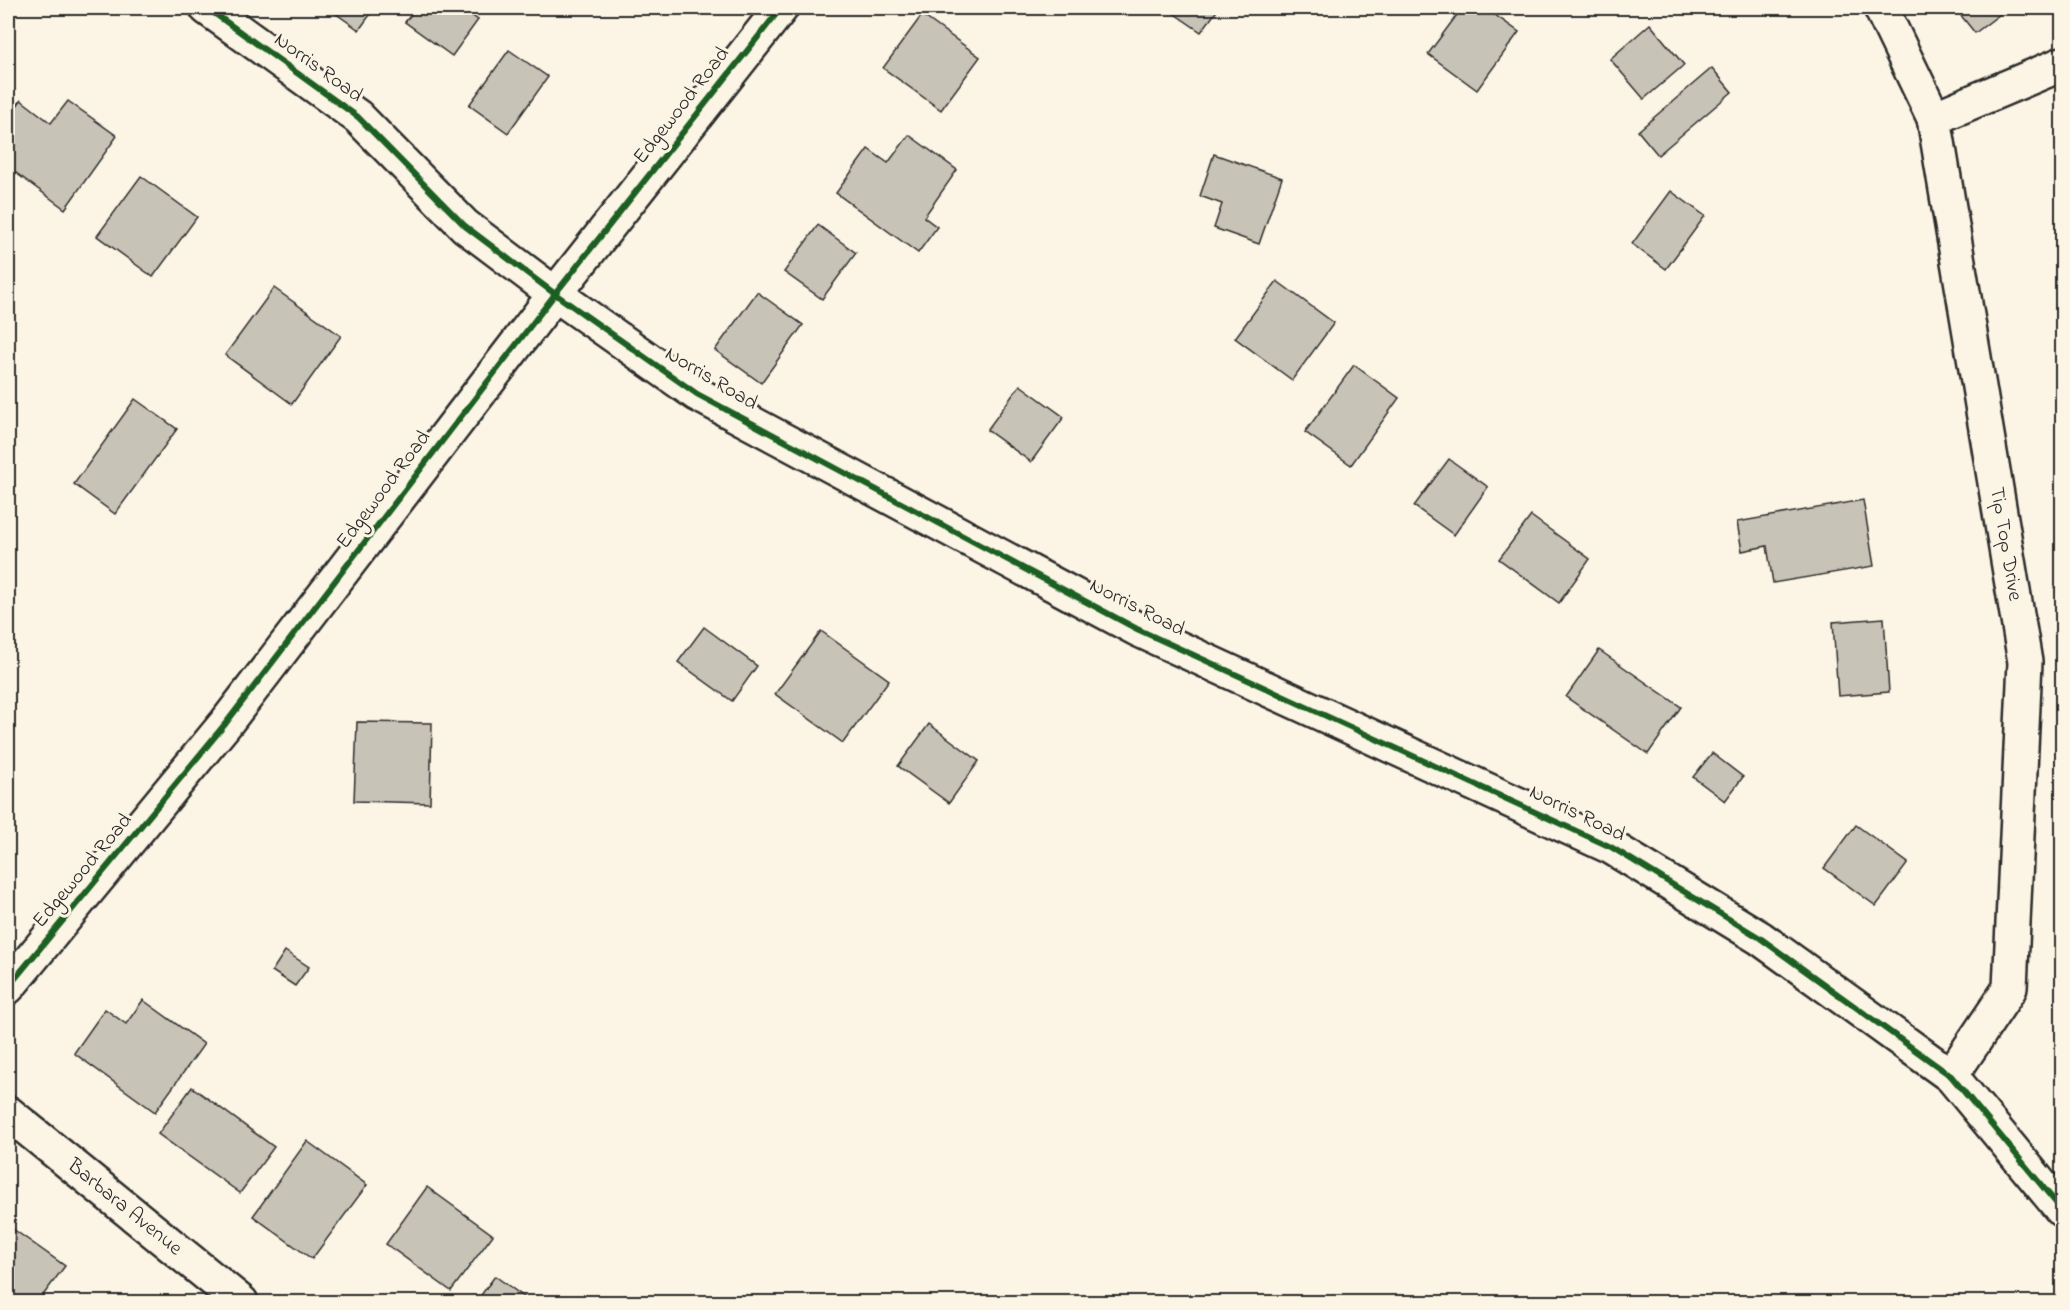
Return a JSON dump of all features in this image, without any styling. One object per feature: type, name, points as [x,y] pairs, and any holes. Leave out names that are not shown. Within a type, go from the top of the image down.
[{"type":"street","name":"Norris Road","points":[[207,8],[358,117],[465,226],[555,294],[697,394],[1137,629],[1611,847],[1760,939],[1951,1076],[2062,1210]]},
{"type":"street","name":"Edgewood Road","points":[[8,987],[226,723],[555,294],[780,8]]},
{"type":"street","name":"Tip Top Drive","points":[[1881,8],[1935,118],[2025,662],[2010,988],[1951,1076]]},
{"type":"street","points":[[1935,118],[2062,64]]},
{"type":"street","name":"Barbara Avenue","points":[[8,1113],[241,1302]]},
{"type":"building","points":[[328,8],[375,8],[359,30]]},
{"type":"building","points":[[416,8],[461,8],[478,20],[452,56],[405,22]]},
{"type":"building","points":[[1166,8],[1219,8],[1201,32]]},
{"type":"building","points":[[1462,8],[1485,8],[1519,32],[1477,90],[1428,54]]},
{"type":"building","points":[[1955,8],[2008,8],[1975,33]]},
{"type":"building","points":[[922,15],[980,57],[941,110],[883,68]]},
{"type":"building","points":[[1650,24],[1684,65],[1644,99],[1610,59]]},
{"type":"building","points":[[509,50],[548,77],[508,133],[469,105]]},
{"type":"building","points":[[1712,68],[1732,92],[1658,155],[1638,131]]},
{"type":"building","points":[[21,100],[51,123],[68,101],[117,136],[65,209],[8,167],[8,119]]},
{"type":"building","points":[[909,135],[957,170],[924,217],[937,227],[918,253],[836,193],[868,149],[888,163]]},
{"type":"building","points":[[1214,154],[1282,178],[1259,244],[1214,228],[1222,204],[1200,196]]},
{"type":"building","points":[[141,176],[197,217],[153,277],[97,236]]},
{"type":"building","points":[[1671,191],[1705,216],[1666,269],[1632,244]]},
{"type":"building","points":[[818,225],[856,253],[822,299],[784,272]]},
{"type":"building","points":[[1277,281],[1334,323],[1292,380],[1235,338]]},
{"type":"building","points":[[274,288],[341,336],[292,404],[225,355]]},
{"type":"building","points":[[757,292],[803,325],[761,383],[715,350]]},
{"type":"building","points":[[2061,316],[2062,379],[2060,379]]},
{"type":"building","points":[[1354,365],[1399,398],[1351,465],[1305,432]]},
{"type":"building","points":[[1020,385],[1064,417],[1031,462],[987,430]]},
{"type":"building","points":[[135,399],[177,429],[115,514],[74,484]]},
{"type":"building","points":[[1449,459],[1488,487],[1454,535],[1414,506]]},
{"type":"building","points":[[1863,500],[1874,566],[1773,583],[1767,546],[1742,551],[1737,522]]},
{"type":"building","points":[[1531,516],[1590,559],[1559,603],[1499,559]]},
{"type":"building","points":[[1884,618],[1889,692],[1838,696],[1833,622]]},
{"type":"building","points":[[704,627],[757,666],[732,701],[678,662]]},
{"type":"building","points":[[821,631],[889,680],[843,743],[775,694]]},
{"type":"building","points":[[1599,650],[1681,707],[1648,754],[1566,697]]},
{"type":"building","points":[[357,722],[432,723],[430,803],[354,801]]},
{"type":"building","points":[[929,724],[979,761],[949,803],[898,766]]},
{"type":"building","points":[[1712,753],[1743,777],[1725,801],[1693,777]]},
{"type":"building","points":[[1856,825],[1908,863],[1876,906],[1824,868]]},
{"type":"building","points":[[285,951],[309,967],[295,986],[272,971]]},
{"type":"building","points":[[143,1000],[204,1044],[155,1112],[74,1053],[105,1009],[126,1024]]},
{"type":"building","points":[[192,1087],[274,1147],[240,1193],[158,1134]]},
{"type":"building","points":[[307,1141],[367,1185],[312,1259],[253,1216]]},
{"type":"building","points":[[427,1187],[493,1235],[451,1291],[386,1244]]},
{"type":"building","points":[[13,1229],[65,1266],[38,1302],[8,1302],[8,1236]]},
{"type":"building","points":[[495,1276],[531,1302],[476,1302]]},
{"type":"cycle path","points":[[207,8],[358,117],[465,226],[555,294],[697,394],[1137,629],[1611,847],[1760,938],[1951,1076],[2062,1210]]},
{"type":"cycle path","points":[[8,987],[226,723],[555,294],[781,8]]}]
